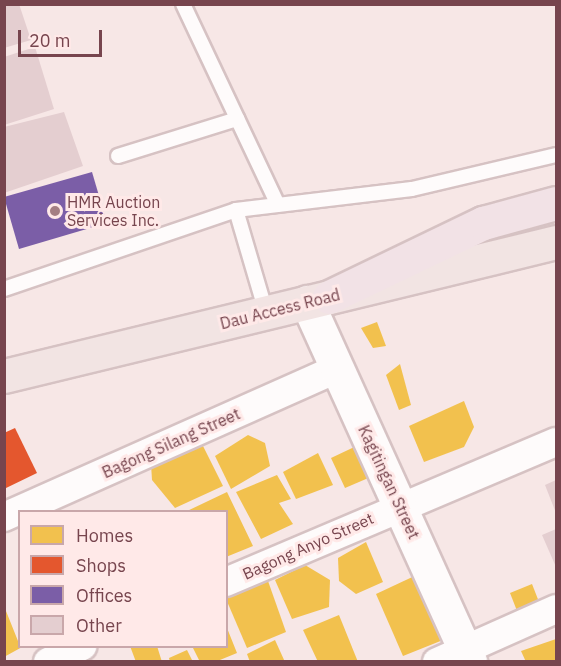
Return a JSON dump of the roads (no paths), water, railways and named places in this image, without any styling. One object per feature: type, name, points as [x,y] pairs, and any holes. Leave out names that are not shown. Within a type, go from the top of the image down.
[{"type":"highway","points":[[318,300],[483,223],[556,203]]},
{"type":"main road","name":"Dau Access Road","points":[[4,376],[556,242]]},
{"type":"street","name":"Kagitingan Street","points":[[318,300],[337,369],[400,505],[457,657]]},
{"type":"street","name":"Bagong Silang Street","points":[[20,510],[337,369]]},
{"type":"street","name":"Bagong Anyo Street","points":[[228,581],[400,505],[556,442]]},
{"type":"street","name":"Bagong Silang Street","points":[[4,517],[18,511]]},
{"type":"street","points":[[457,657],[556,609]]},
{"type":"street","points":[[48,662],[78,648]]},
{"type":"lane","points":[[183,4],[278,205]]},
{"type":"lane","points":[[118,156],[237,119]]},
{"type":"lane","points":[[4,289],[236,210],[412,189],[556,155]]},
{"type":"lane","points":[[236,210],[266,312]]},
{"type":"place","name":"HMR Auction Services Inc.","points":[[55,211]]}]
